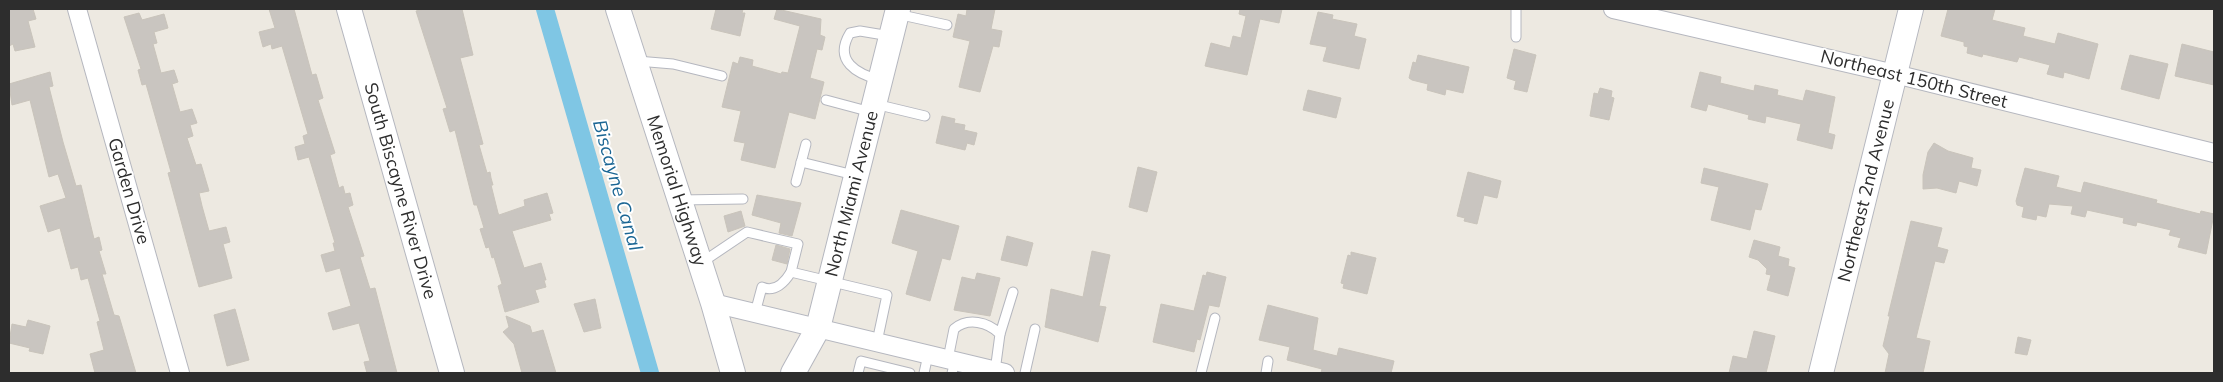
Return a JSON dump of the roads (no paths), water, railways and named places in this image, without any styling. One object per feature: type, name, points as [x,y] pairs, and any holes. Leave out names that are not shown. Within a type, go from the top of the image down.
[{"type":"street","name":"Garden Drive","points":[[77,9],[180,373]]},
{"type":"street","name":"South Biscayne River Drive","points":[[349,9],[452,373]]},
{"type":"street","name":"Memorial Highway","points":[[618,9],[713,303],[733,373]]},
{"type":"street","name":"Northeast 150th Street","points":[[1613,9],[1894,74],[2214,153]]},
{"type":"street","name":"Northeast 2nd Avenue","points":[[1821,373],[1911,9]]},
{"type":"street","name":"North Miami Avenue","points":[[793,373],[818,328],[898,11]]},
{"type":"street","points":[[713,303],[928,355],[951,365],[1000,372]]},
{"type":"street","points":[[811,373],[818,328]]},
{"type":"lane","points":[[1516,9],[1516,36]]},
{"type":"lane","points":[[898,11],[947,25]]},
{"type":"lane","points":[[880,80],[856,70],[847,62],[844,47],[850,34],[860,31],[892,36]]},
{"type":"lane","points":[[634,60],[673,64],[722,76]]},
{"type":"lane","points":[[826,100],[925,116]]},
{"type":"lane","points":[[796,182],[806,144]]},
{"type":"lane","points":[[801,162],[857,175]]},
{"type":"lane","points":[[680,200],[742,199]]},
{"type":"lane","points":[[700,263],[747,232],[798,244],[791,272],[784,283],[771,289],[762,288],[755,313]]},
{"type":"lane","points":[[791,272],[887,295],[877,342]]},
{"type":"lane","points":[[1000,372],[1000,334],[1013,292]]},
{"type":"lane","points":[[1201,373],[1215,318]]},
{"type":"lane","points":[[951,365],[954,329],[966,322],[988,326],[1000,334]]},
{"type":"lane","points":[[1025,373],[1035,329]]},
{"type":"lane","points":[[924,373],[928,355]]},
{"type":"lane","points":[[858,373],[861,361],[910,373]]},
{"type":"lane","points":[[1266,373],[1268,361]]},
{"type":"waterway","name":"Biscayne Canal","points":[[545,9],[650,373]]}]
